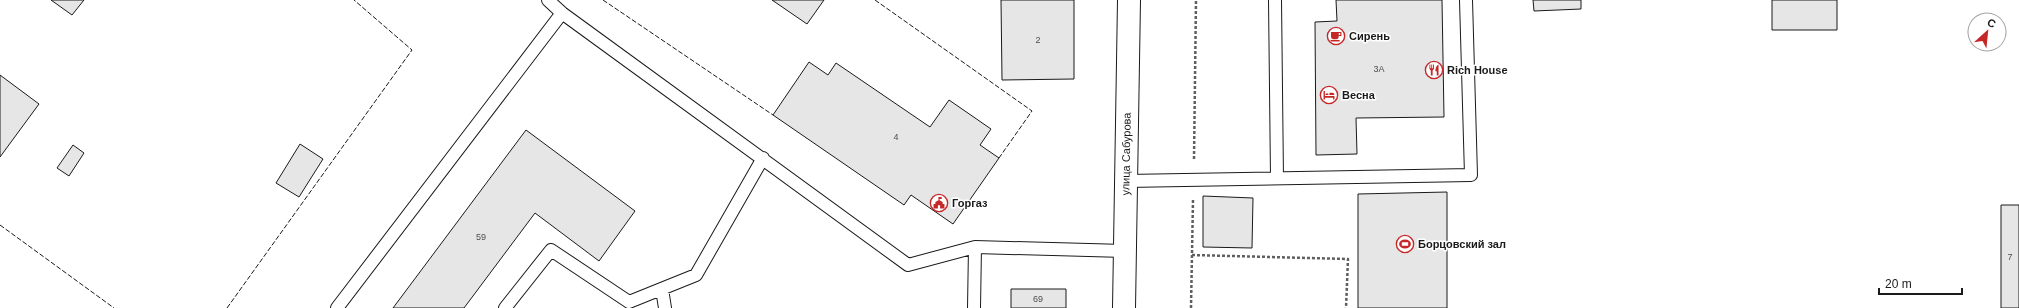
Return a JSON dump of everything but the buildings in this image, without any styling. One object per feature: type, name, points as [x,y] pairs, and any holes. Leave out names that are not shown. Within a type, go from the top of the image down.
[{"type":"street","name":"улица Сабурова","points":[[1124,308],[1129,0]]},
{"type":"lane","points":[[548,0],[562,13],[908,265],[975,247],[1124,251]]},
{"type":"lane","points":[[1275,0],[1276,178]]},
{"type":"lane","points":[[1126,181],[1472,175],[1466,0]]},
{"type":"lane","points":[[337,308],[562,13]]},
{"type":"lane","points":[[505,308],[551,250],[629,302],[696,275],[763,158]]},
{"type":"lane","points":[[974,308],[975,247]]},
{"type":"lane","points":[[662,289],[665,308]]},
{"type":"path","points":[[1191,308],[1196,0]]},
{"type":"path","points":[[1192,255],[1348,259],[1346,308]]},
{"type":"fence","points":[[227,308],[412,50],[354,0]]},
{"type":"fence","points":[[603,0],[773,115]]},
{"type":"fence","points":[[875,0],[1032,111],[999,158]]},
{"type":"fence","points":[[0,225],[114,308]]},
{"type":"place","name":"Сирень","points":[[1336,36]]},
{"type":"place","name":"Rich House","points":[[1434,70]]},
{"type":"place","name":"Весна","points":[[1329,95]]},
{"type":"place","name":"Горгаз","points":[[939,203]]},
{"type":"place","name":"Борцовский зал","points":[[1405,244]]}]
